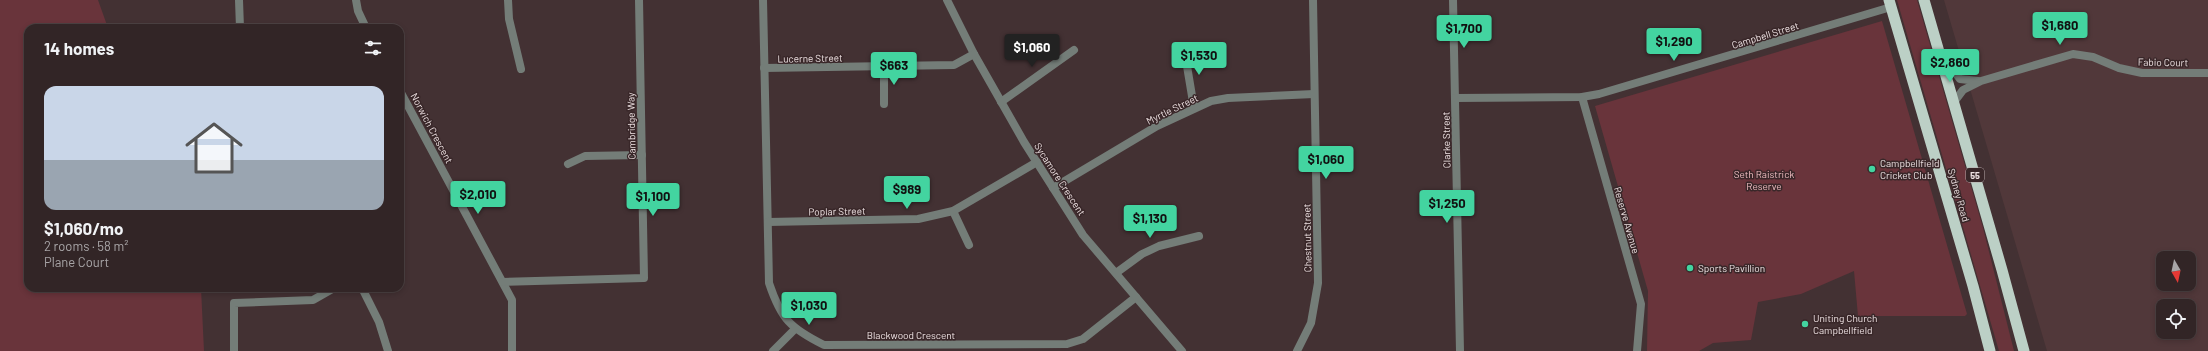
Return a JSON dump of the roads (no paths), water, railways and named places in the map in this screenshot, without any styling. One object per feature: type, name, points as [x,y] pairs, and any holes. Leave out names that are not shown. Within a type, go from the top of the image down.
[{"type":"highway","name":"55","points":[[1924,0],[2024,351]]},
{"type":"highway","name":"Sydney Road","points":[[1890,4],[1973,286],[1990,351]]},
{"type":"street","points":[[239,0],[240,24]]},
{"type":"street","points":[[356,0],[358,11],[364,24]]},
{"type":"street","points":[[508,0],[509,19],[521,69]]},
{"type":"street","name":"Cambridge Way","points":[[503,282],[644,278],[639,0]]},
{"type":"street","name":"Blackwood Crescent","points":[[763,0],[769,282],[775,301],[795,329],[824,345],[1067,344],[1083,339],[1136,297]]},
{"type":"street","name":"Sycamore Crescent","points":[[947,0],[974,54],[1001,102],[1083,235],[1182,351]]},
{"type":"street","name":"Chestnut Street","points":[[1298,351],[1311,323],[1318,283],[1313,0]]},
{"type":"street","name":"Clarke Street","points":[[1453,0],[1460,351]]},
{"type":"street","name":"Campbell Street","points":[[1455,98],[1582,97],[1612,91],[1890,4]]},
{"type":"street","points":[[1184,48],[1194,108]]},
{"type":"street","points":[[1001,102],[1074,50]]},
{"type":"street","name":"Fabio Court","points":[[1939,50],[1960,79],[1981,81]]},
{"type":"street","name":"Lucerne Street","points":[[764,68],[954,65],[974,54]]},
{"type":"street","name":"Fabio Court","points":[[1954,102],[1963,90],[1981,81],[2073,54],[2093,57],[2119,68],[2137,73],[2208,73]]},
{"type":"street","points":[[884,67],[884,104]]},
{"type":"street","name":"Myrtle Street","points":[[1053,188],[1157,126],[1194,108],[1228,98],[1314,94]]},
{"type":"street","name":"Reserve Avenue","points":[[1582,97],[1641,304],[1637,351]]},
{"type":"street","name":"Norwich Crescent","points":[[404,98],[512,300],[512,351]]},
{"type":"street","points":[[568,164],[585,156],[642,155]]},
{"type":"street","name":"Poplar Street","points":[[768,222],[918,219],[952,210],[1037,162]]},
{"type":"street","points":[[952,210],[969,245]]},
{"type":"street","points":[[1116,273],[1142,254],[1159,246],[1199,236]]},
{"type":"street","points":[[234,351],[234,303],[313,300],[327,292]]},
{"type":"street","points":[[364,292],[379,322],[388,351]]},
{"type":"street","points":[[773,351],[795,329]]},
{"type":"place","name":"Campbellfield Cricket Club","points":[[1872,169]]},
{"type":"place","name":"Sports Pavillion","points":[[1690,268]]},
{"type":"place","name":"Uniting Church Campbellfield","points":[[1805,324]]},
{"type":"park label","name":"Seth Raistrick Reserve","points":[[1764,180]]}]
